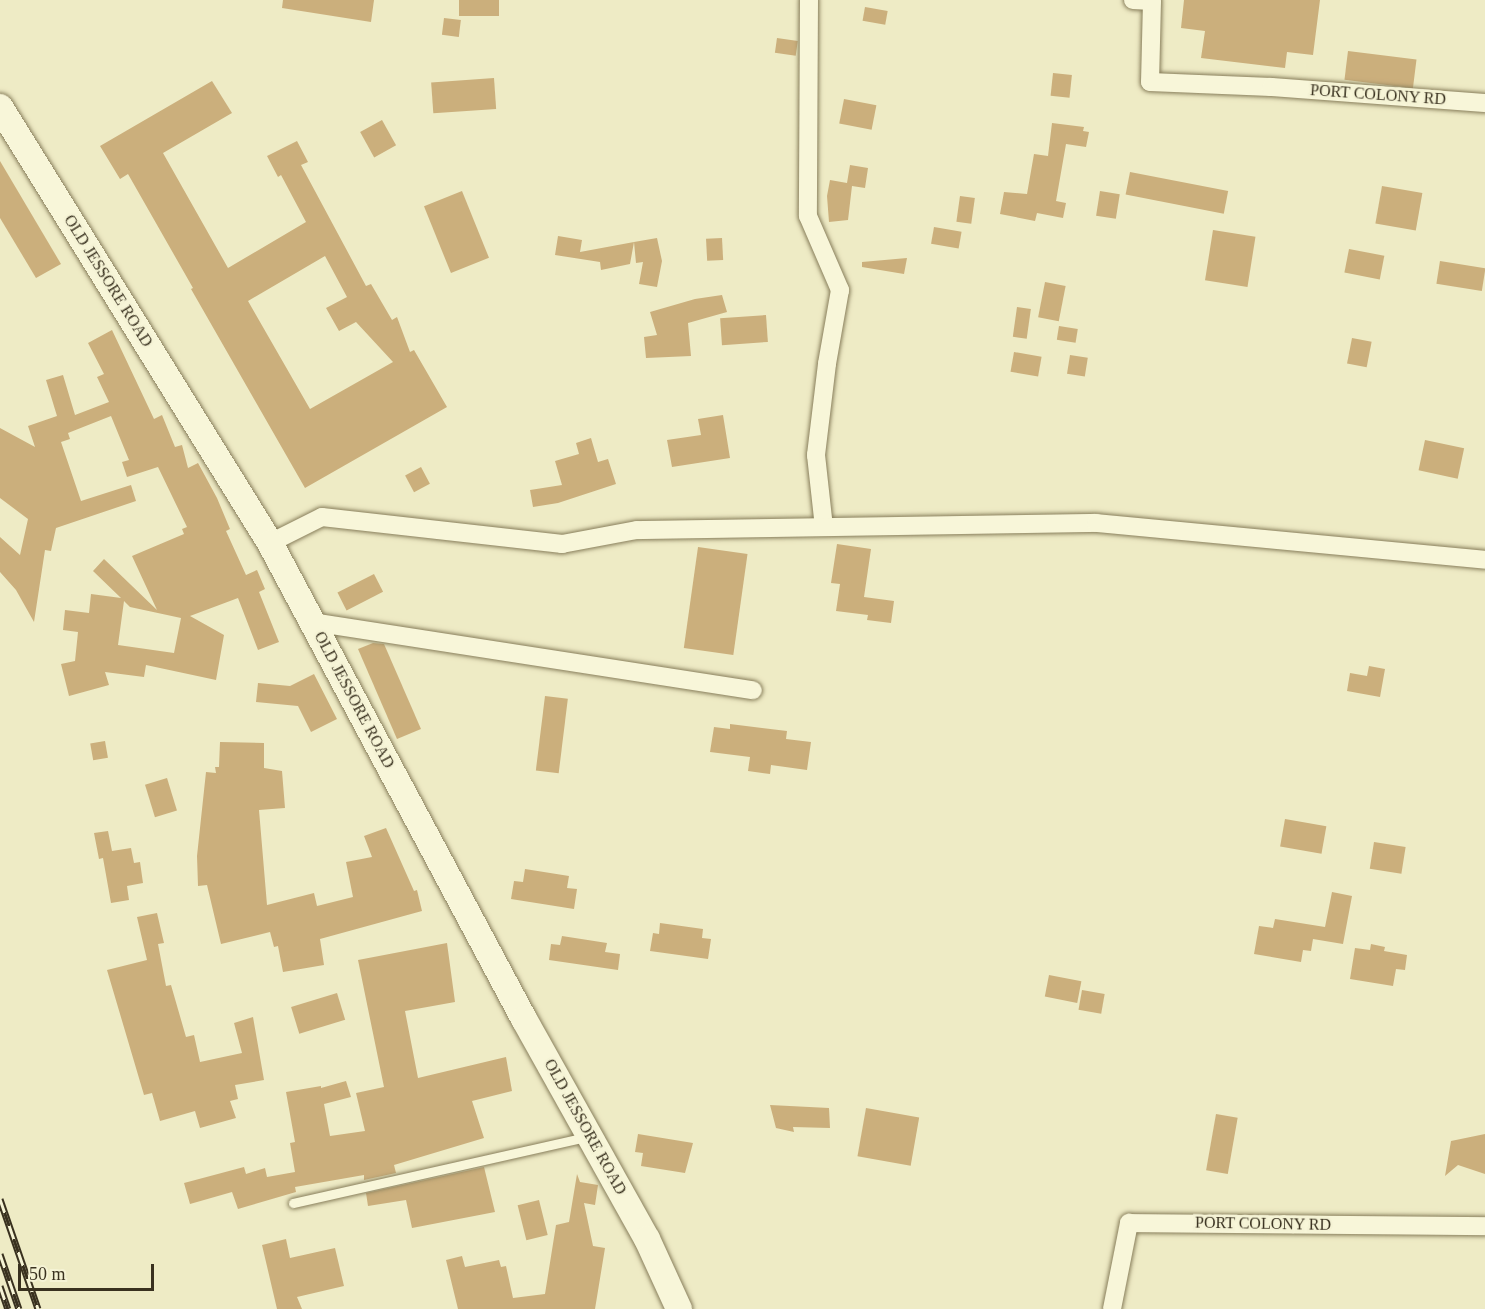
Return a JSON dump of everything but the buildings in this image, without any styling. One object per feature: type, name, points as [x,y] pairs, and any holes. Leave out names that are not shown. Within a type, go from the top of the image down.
[{"type":"main road","name":"OLD JESSORE ROAD","points":[[0,107],[270,543],[647,1239],[679,1309]]},
{"type":"street","points":[[809,0],[808,216],[840,290],[827,364],[816,455],[824,527]]},
{"type":"street","name":"PORT COLONY RD","points":[[1133,0],[1152,1],[1150,82],[1271,87],[1485,103]]},
{"type":"street","points":[[270,543],[322,517],[562,544],[637,530],[1096,523],[1485,560]]},
{"type":"street","points":[[312,622],[753,690]]},
{"type":"street","name":"PORT COLONY RD","points":[[1112,1309],[1129,1223],[1485,1226]]},
{"type":"lane","points":[[293,1203],[590,1136]]},
{"type":"railway","points":[[0,1199],[38,1309]]},
{"type":"railway","points":[[0,1254],[19,1309]]},
{"type":"railway","points":[[0,1286],[8,1309]]}]
